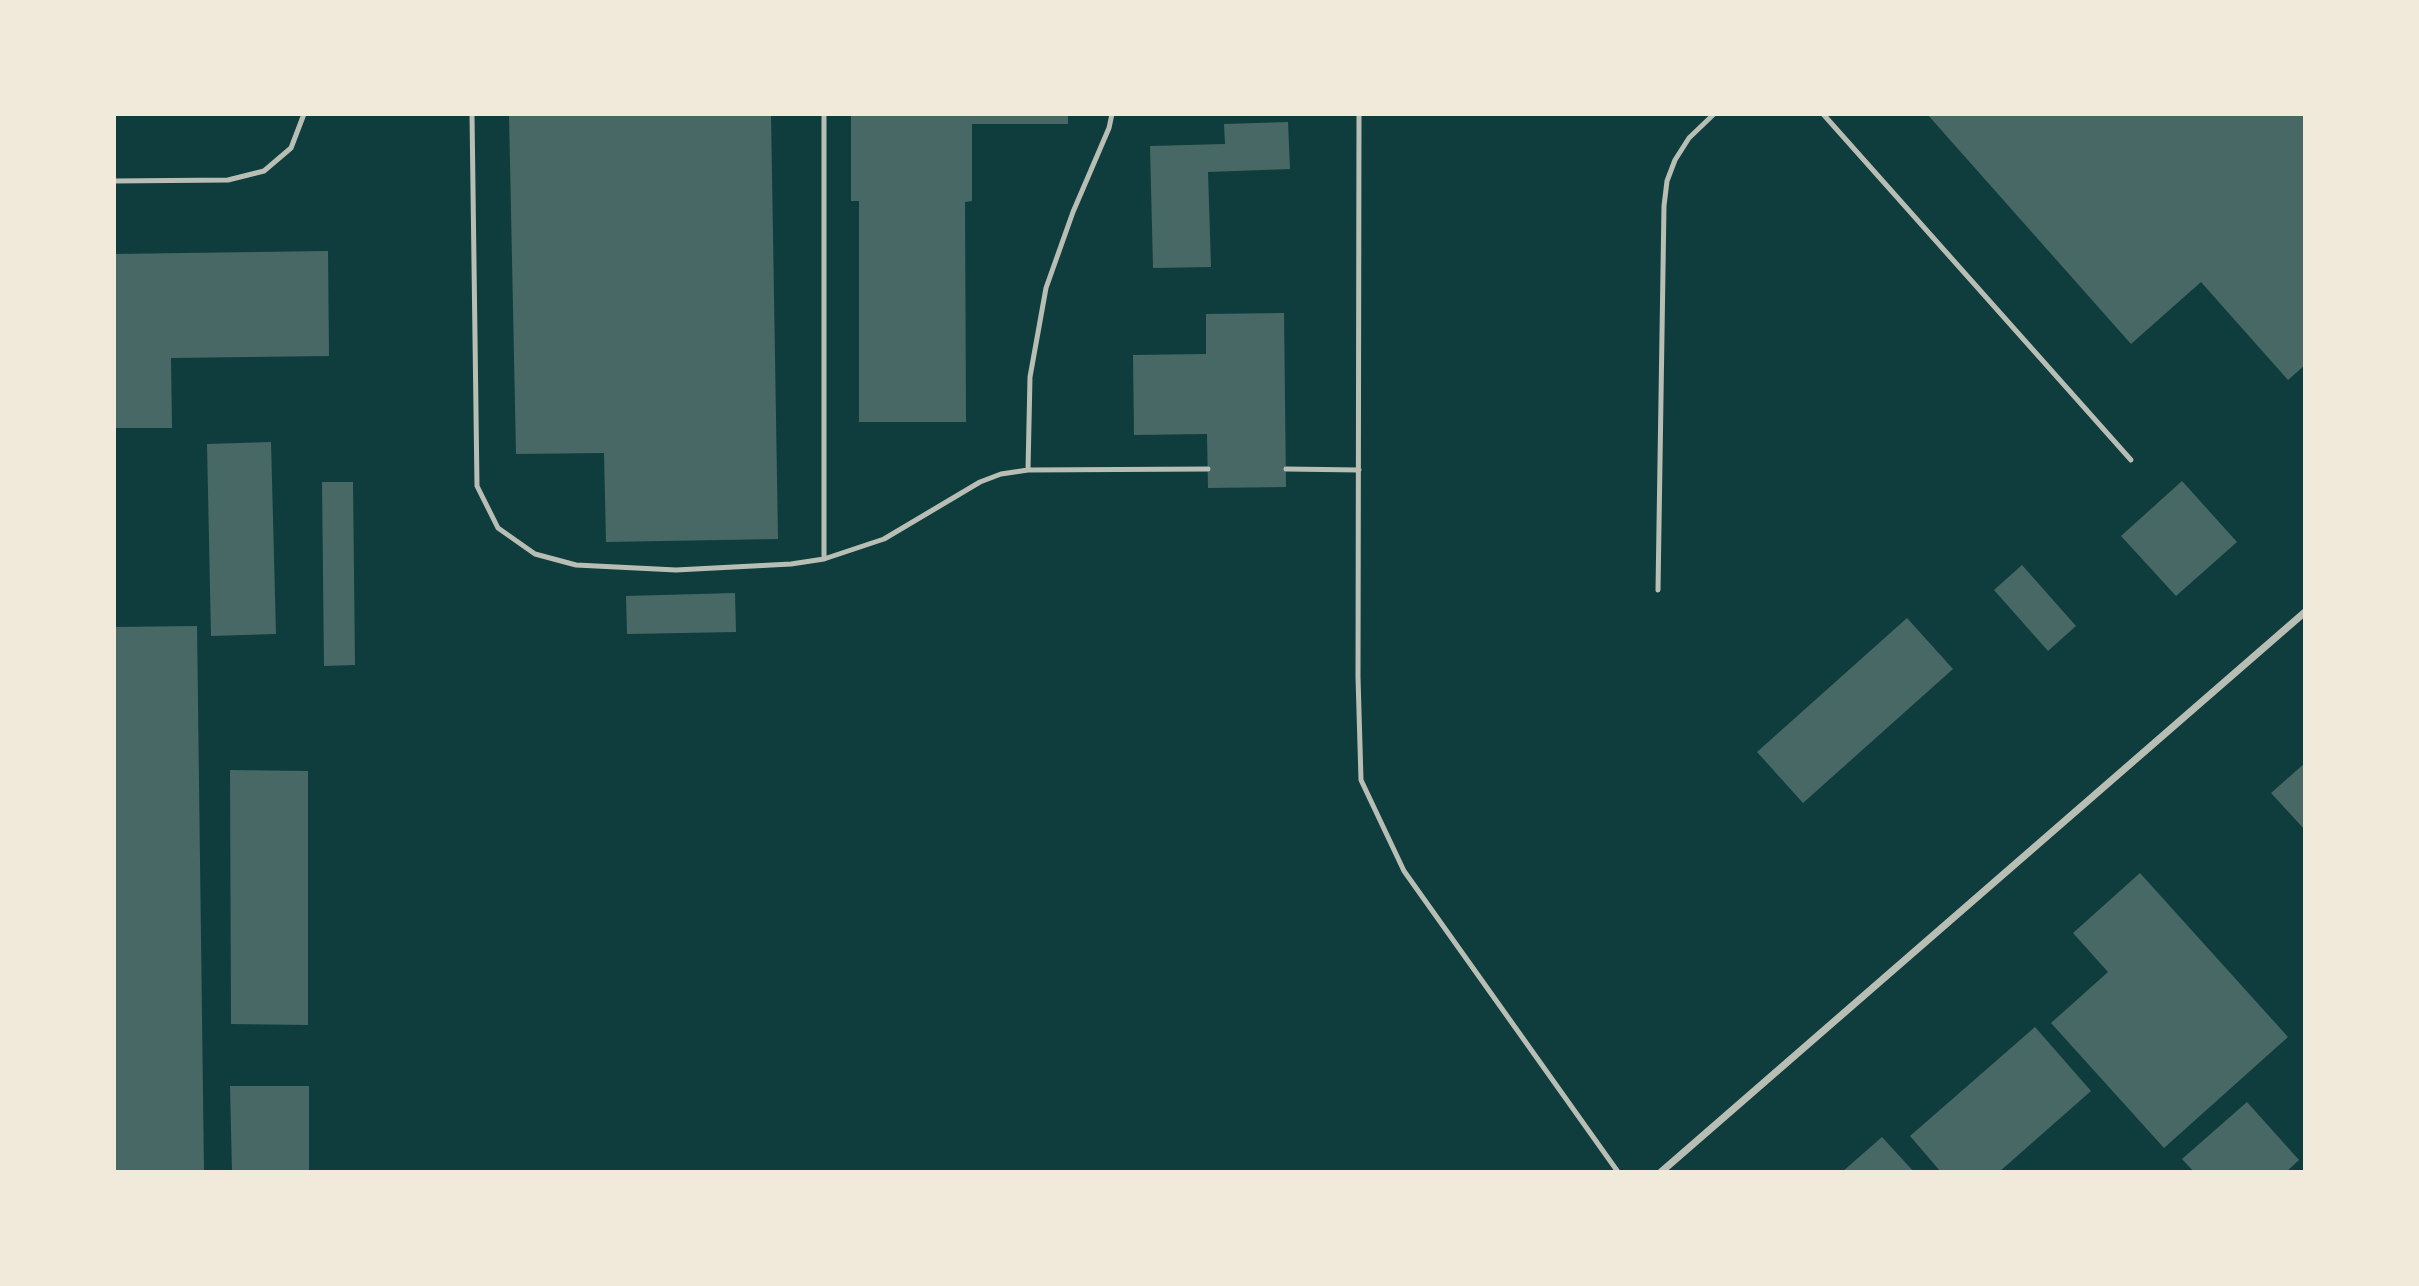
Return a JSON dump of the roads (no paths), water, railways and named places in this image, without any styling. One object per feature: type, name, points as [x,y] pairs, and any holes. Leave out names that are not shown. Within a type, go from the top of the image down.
[{"type":"street","points":[[1661,1172],[2305,612]]},
{"type":"lane","points":[[114,181],[228,180],[264,171],[291,148],[304,114]]},
{"type":"lane","points":[[472,114],[477,486],[498,527],[535,554],[576,565],[676,570],[791,564],[824,559],[884,539],[980,482],[1001,474],[1028,470],[1208,469]]},
{"type":"lane","points":[[824,114],[824,559]]},
{"type":"lane","points":[[1028,470],[1030,377],[1046,288],[1112,114]]},
{"type":"lane","points":[[1359,114],[1361,780],[1404,872],[1618,1172]]},
{"type":"lane","points":[[1658,590],[1664,206],[1667,181],[1675,160],[1689,138],[1714,114]]},
{"type":"lane","points":[[1823,114],[2131,460]]},
{"type":"lane","points":[[1286,469],[1359,470]]}]
